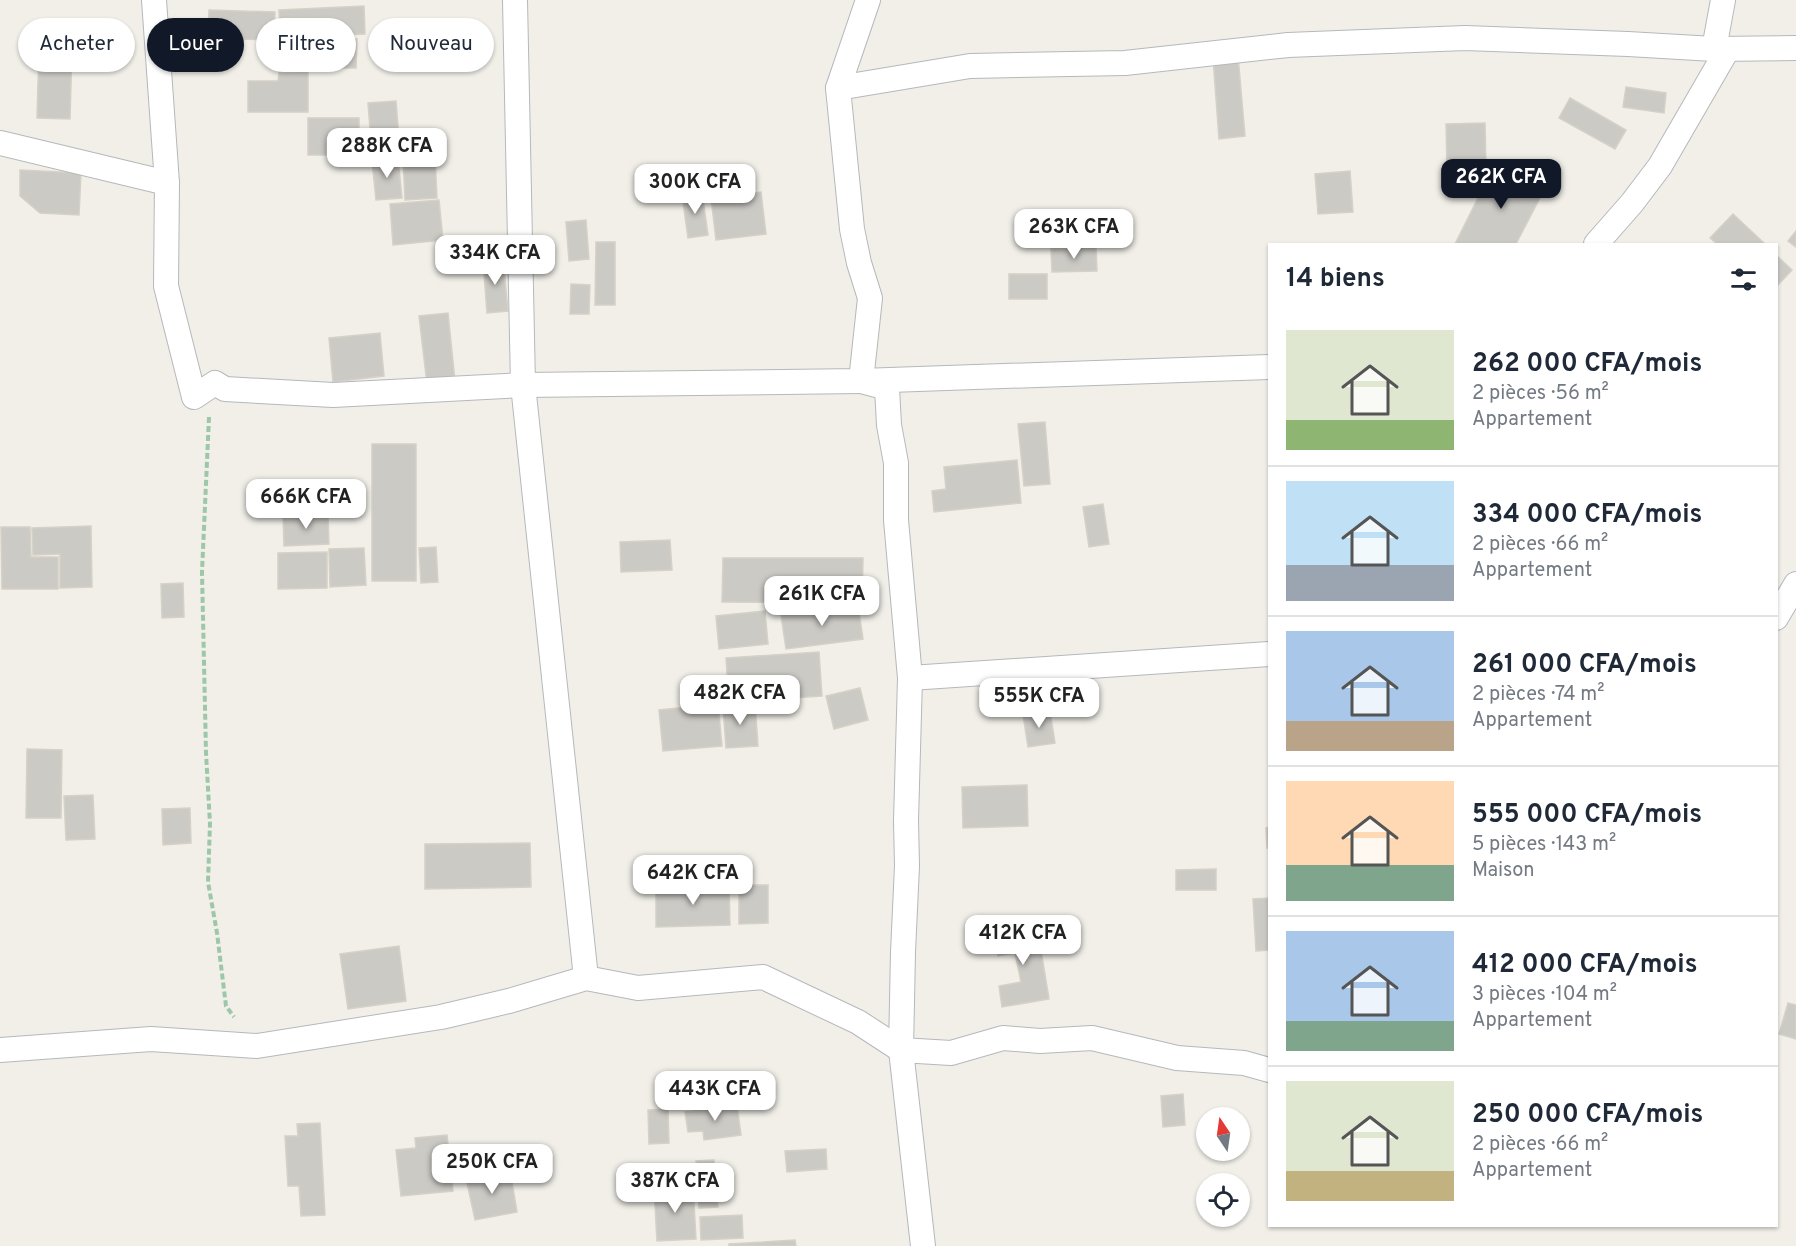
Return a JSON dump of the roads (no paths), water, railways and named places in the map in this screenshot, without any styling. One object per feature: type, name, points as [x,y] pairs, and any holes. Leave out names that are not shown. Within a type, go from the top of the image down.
[{"type":"street","points":[[154,0],[167,183],[166,286],[194,397],[215,383],[225,389],[333,395],[523,385],[861,381],[1268,367]]},
{"type":"street","points":[[515,0],[523,385],[586,978]]},
{"type":"street","points":[[861,381],[870,298],[859,263],[852,229],[838,88],[868,0]]},
{"type":"street","points":[[1714,49],[1723,0]]},
{"type":"street","points":[[838,88],[970,66],[1125,63],[1288,45],[1465,39],[1714,49],[1796,48]]},
{"type":"street","points":[[1597,243],[1632,203],[1660,166],[1726,52],[1714,49]]},
{"type":"street","points":[[0,143],[167,183]]},
{"type":"street","points":[[861,381],[886,388],[889,425],[896,463],[896,520],[910,678],[901,1050],[923,1246]]},
{"type":"street","points":[[1778,615],[1796,584]]},
{"type":"street","points":[[910,678],[1268,654]]},
{"type":"street","points":[[0,1050],[151,1039],[257,1046],[441,1017],[509,1001],[586,978],[638,988],[763,977],[858,1022],[901,1050],[951,1053],[1004,1038],[1040,1041],[1092,1038],[1177,1058],[1244,1063],[1268,1070]]}]
